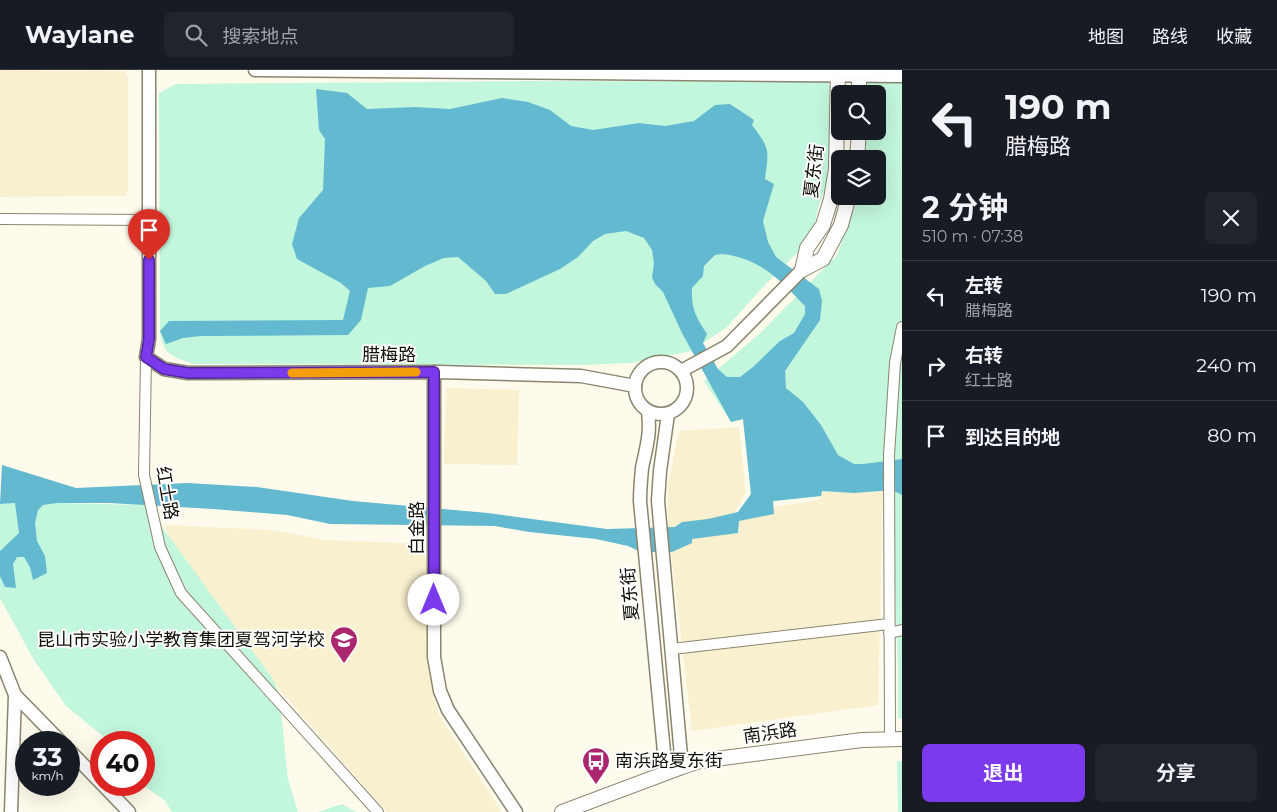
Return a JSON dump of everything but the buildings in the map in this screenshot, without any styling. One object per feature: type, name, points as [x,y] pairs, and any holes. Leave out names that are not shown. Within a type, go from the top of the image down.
[{"type":"main road","name":"夏东街","points":[[802,270],[808,248],[823,225],[831,199],[836,169],[838,73]]},
{"type":"main road","name":"夏东街","points":[[802,270],[824,259],[841,224],[846,205]]},
{"type":"main road","name":"南浜路","points":[[562,812],[700,762],[852,741],[896,739]]},
{"type":"street","name":"红士路","points":[[148,70],[149,339],[146,357],[144,476],[160,547],[180,593],[378,812]]},
{"type":"street","points":[[255,70],[859,73],[902,76]]},
{"type":"street","points":[[0,219],[149,220]]},
{"type":"street","name":"夏东街","points":[[681,371],[726,346],[802,270]]},
{"type":"street","points":[[896,739],[889,628],[889,455],[895,363],[902,327]]},
{"type":"street","name":"腊梅路","points":[[146,357],[164,369],[188,373],[434,372],[582,376],[635,386]]},
{"type":"street","points":[[663,362],[673,364],[681,371],[687,380],[688,390],[685,401],[678,409],[668,414],[658,415],[648,412],[636,396],[635,386],[641,372],[653,363],[663,362]]},
{"type":"street","name":"白金路","points":[[434,372],[434,657],[440,691],[448,710],[516,812]]},
{"type":"street","name":"夏东街","points":[[648,412],[649,439],[640,484],[640,501],[666,773]]},
{"type":"street","name":"夏东街","points":[[668,414],[658,501],[682,767]]},
{"type":"street","points":[[672,649],[889,628],[902,630]]},
{"type":"street","points":[[0,657],[15,695],[50,731]]},
{"type":"street","points":[[11,812],[15,695]]},
{"type":"street","points":[[80,761],[90,772]]},
{"type":"street","points":[[114,796],[129,812]]},
{"type":"shaded area","points":[[0,70],[125,71],[128,78],[128,189],[125,196],[0,197]]},
{"type":"shaded area","points":[[446,388],[519,390],[517,465],[444,464]]},
{"type":"shaded area","points":[[739,427],[746,492],[734,513],[733,534],[738,533],[739,521],[774,514],[773,507],[819,500],[822,491],[854,493],[883,490],[878,705],[692,731],[668,527],[668,484],[679,431]]},
{"type":"shaded area","name":"昆山市实验小学教育集团夏驾河学校","points":[[165,525],[271,530],[326,540],[425,544],[431,688],[439,715],[501,812],[387,812],[237,641],[178,563]]},
{"type":"green space","points":[[867,70],[902,70],[902,719],[898,718],[892,490],[854,493],[822,491],[821,496],[752,504],[743,419],[731,422],[704,381],[758,335],[837,255],[856,205],[886,205],[886,150],[864,150],[865,140],[886,140],[886,85],[866,85]]},
{"type":"green space","points":[[532,81],[827,82],[831,88],[830,175],[819,205],[811,239],[726,328],[691,351],[631,363],[583,365],[193,364],[169,354],[163,345],[160,331],[159,93],[176,84]]},
{"type":"green space","points":[[0,504],[146,505],[273,679],[279,693],[288,779],[298,812],[172,812],[165,801],[155,794],[155,731],[97,731],[66,706],[34,660],[0,598]]},
{"type":"green space","points":[[897,761],[902,761],[902,812],[898,812]]},
{"type":"green space","points":[[342,804],[356,812],[318,812]]},
{"type":"water","points":[[316,89],[347,93],[367,109],[415,107],[450,109],[502,98],[528,102],[550,110],[571,126],[593,130],[639,123],[665,126],[694,121],[715,105],[730,104],[754,120],[752,125],[767,150],[765,179],[774,184],[763,221],[768,242],[776,257],[819,289],[822,301],[820,320],[785,371],[786,388],[803,402],[821,425],[838,455],[854,464],[902,459],[902,495],[892,490],[854,493],[822,491],[821,496],[773,501],[774,514],[739,521],[738,533],[692,539],[692,543],[672,552],[641,552],[628,546],[596,539],[529,532],[495,526],[330,524],[287,515],[213,509],[109,503],[58,503],[43,505],[38,510],[35,523],[37,541],[45,556],[47,573],[33,580],[30,567],[24,557],[17,557],[13,564],[16,588],[5,587],[0,576],[0,551],[19,533],[15,503],[0,504],[2,465],[76,488],[187,483],[257,487],[353,501],[488,513],[607,529],[675,527],[682,522],[708,519],[738,512],[751,494],[743,419],[731,422],[682,333],[663,292],[655,284],[652,277],[654,263],[652,250],[644,238],[626,231],[605,234],[593,241],[578,257],[560,269],[506,294],[495,294],[486,281],[458,257],[444,258],[425,266],[390,286],[368,288],[361,320],[348,335],[201,336],[183,338],[166,344],[160,331],[169,321],[343,320],[350,291],[341,283],[297,259],[292,244],[299,218],[323,190],[325,139],[319,130]],"holes":[[[715,255],[735,256],[758,265],[778,279],[805,306],[805,314],[794,333],[780,341],[753,367],[740,377],[727,377],[718,369],[703,343],[707,334],[695,312],[692,302],[692,288],[703,276],[704,266]]]},
{"type":"slow traffic","points":[[292,373],[416,372]]},
{"type":"place","name":"昆山市实验小学教育集团夏驾河学校","points":[[344,664]]},
{"type":"place","name":"南浜路夏东街","points":[[596,785]]},
{"type":"route","points":[[149,260],[149,339],[146,357],[164,369],[188,373],[434,372],[434,600]]}]
